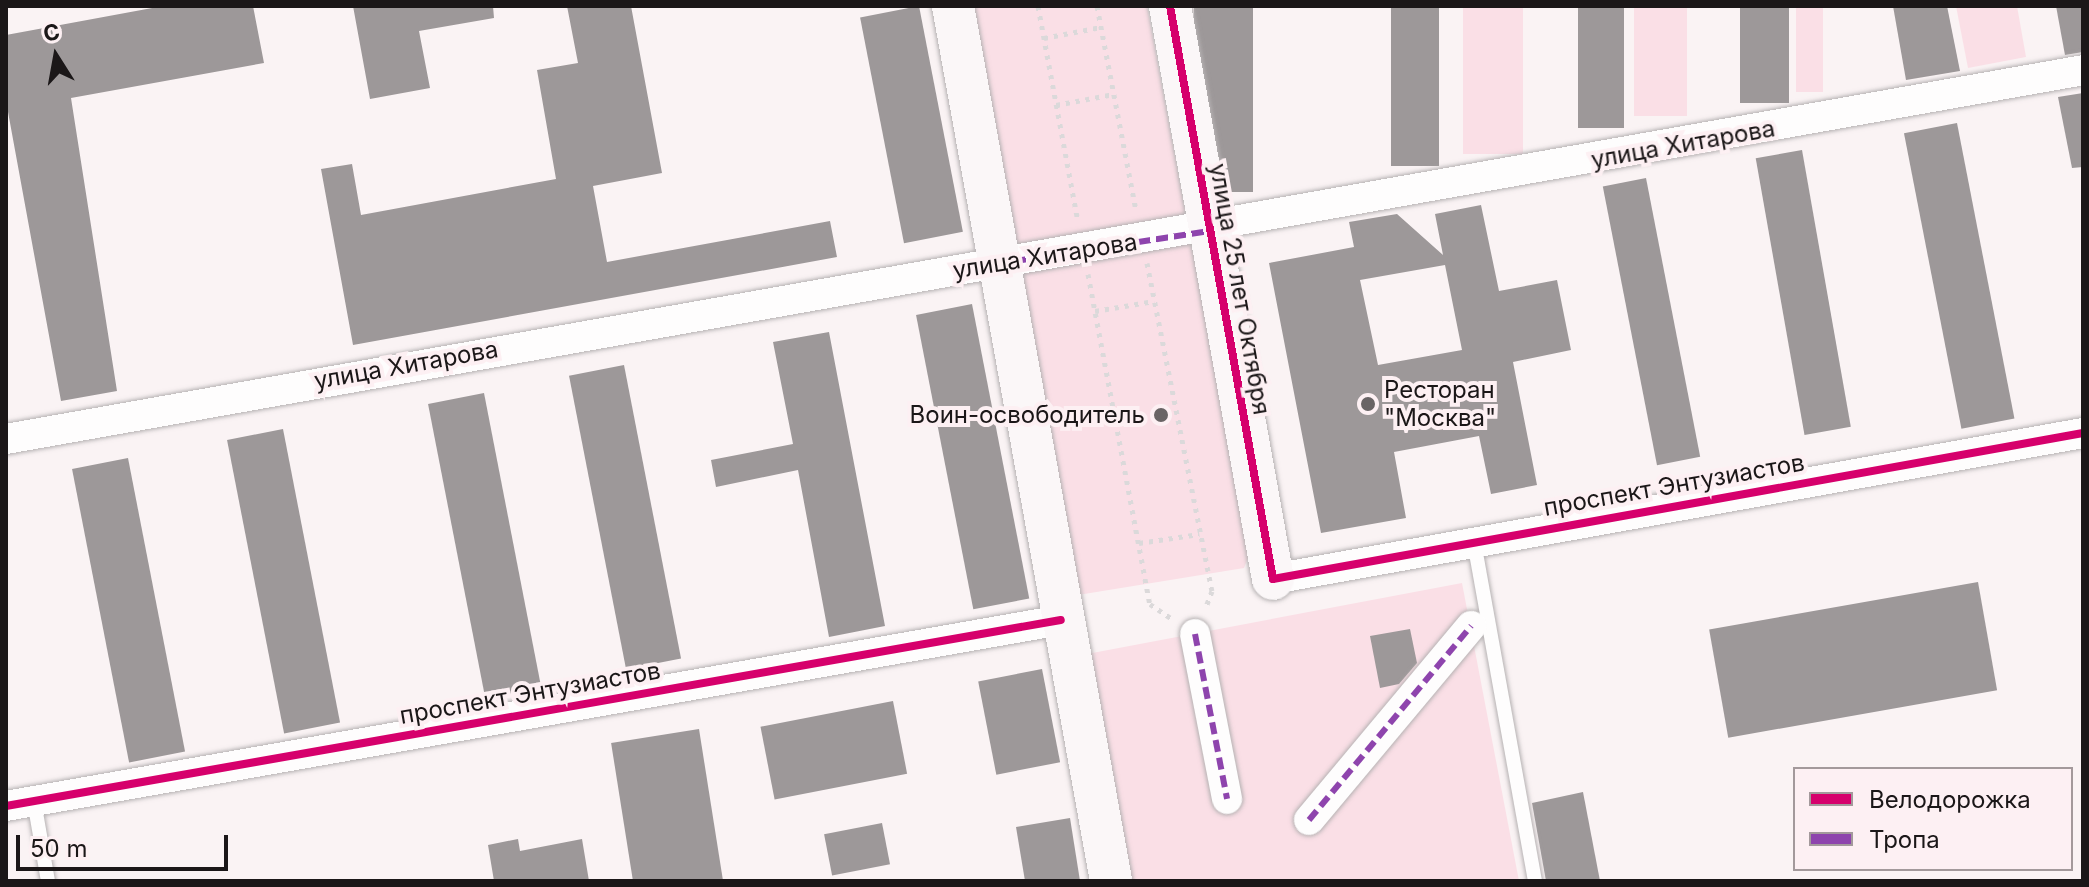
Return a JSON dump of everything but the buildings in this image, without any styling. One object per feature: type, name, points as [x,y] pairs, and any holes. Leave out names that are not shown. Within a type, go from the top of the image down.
[{"type":"street","points":[[953,6],[996,264],[1111,881]]},
{"type":"street","name":"улица 25 лет Октября","points":[[1170,6],[1273,579]]},
{"type":"street","name":"улица Хитарова","points":[[6,439],[996,264],[1209,231],[2083,70]]},
{"type":"street","name":"проспект Энтузиастов","points":[[1273,579],[2083,433]]},
{"type":"street","name":"проспект Энтузиастов","points":[[20,804],[1061,620]]},
{"type":"street","points":[[1309,820],[1471,626]]},
{"type":"street","points":[[1195,634],[1227,799]]},
{"type":"lane","points":[[1474,541],[1535,881]]},
{"type":"lane","points":[[20,804],[48,881]]},
{"type":"path","points":[[1038,6],[1150,604],[1195,634]]},
{"type":"path","points":[[1097,6],[1212,591]]},
{"type":"path","points":[[1044,38],[1101,27]]},
{"type":"path","points":[[1056,105],[1114,94]]},
{"type":"path","points":[[1095,311],[1154,301]]},
{"type":"path","points":[[1139,543],[1199,534]]},
{"type":"shaded area","points":[[963,6],[1147,6],[1249,555],[1244,568],[1078,595]]},
{"type":"shaded area","points":[[1463,6],[1523,6],[1523,154],[1463,154]]},
{"type":"shaded area","points":[[1634,6],[1687,6],[1687,116],[1634,116]]},
{"type":"shaded area","points":[[1796,6],[1823,6],[1823,92],[1796,92]]},
{"type":"shaded area","points":[[1956,6],[2017,6],[2026,57],[1968,68]]},
{"type":"shaded area","points":[[1462,583],[1519,881],[1130,881],[1087,654]]},
{"type":"marked path","points":[[996,264],[1209,231]]},
{"type":"marked path","points":[[1309,820],[1471,626]]},
{"type":"marked path","points":[[1195,634],[1227,799]]},
{"type":"cycle path","points":[[1170,6],[1273,579],[2083,433]]},
{"type":"cycle path","points":[[6,806],[1061,620]]},
{"type":"place","name":"Ресторан \"Москва\"","points":[[1368,404]]},
{"type":"place","name":"Воин-освободитель","points":[[1161,415]]}]
